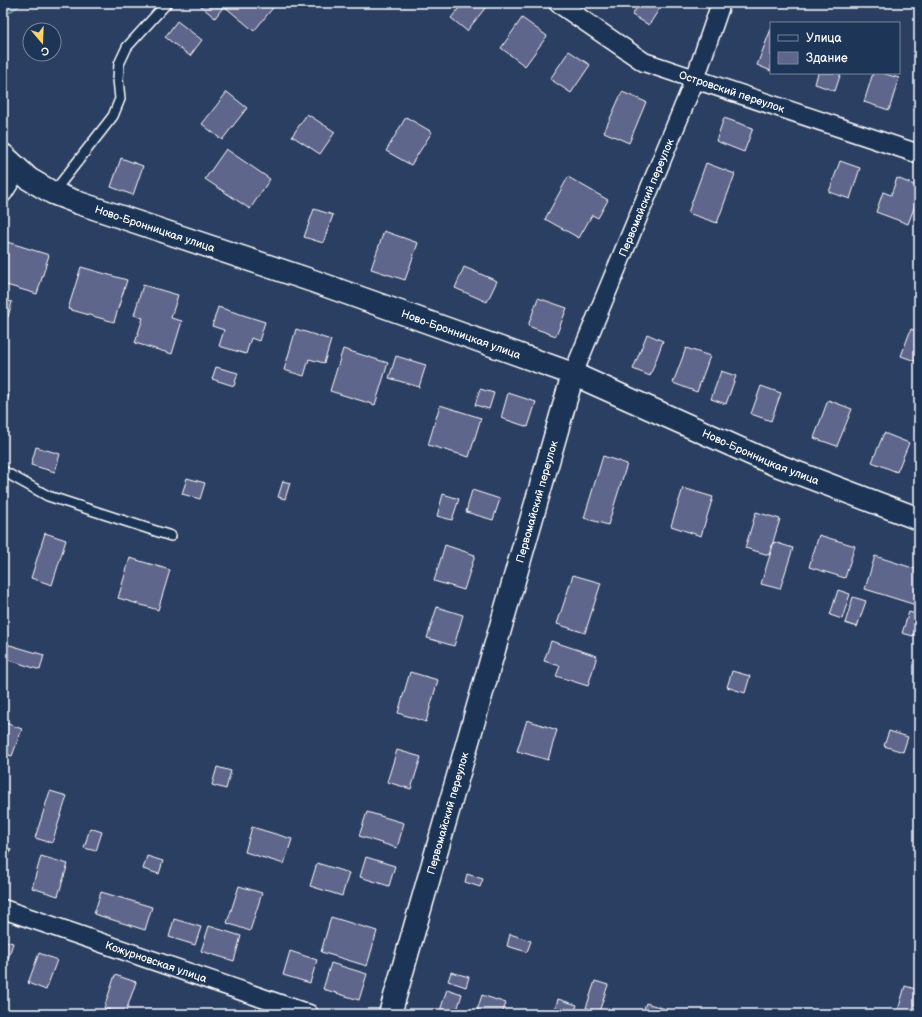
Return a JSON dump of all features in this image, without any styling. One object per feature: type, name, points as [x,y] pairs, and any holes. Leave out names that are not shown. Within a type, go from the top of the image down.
[{"type":"street","name":"Островский переулок","points":[[558,3],[644,62],[919,154]]},
{"type":"street","name":"Первомайский переулок","points":[[390,1014],[572,374],[695,79],[721,3]]},
{"type":"street","name":"Ново-Бронницкая улица","points":[[11,162],[29,179],[53,192],[79,203],[313,281],[572,374],[774,464],[919,520]]},
{"type":"street","points":[[3,193],[11,162]]},
{"type":"street","name":"Кожурновская улица","points":[[3,909],[309,1014]]},
{"type":"lane","points":[[53,192],[113,116],[120,99],[118,79],[119,64],[127,47],[168,3]]},
{"type":"lane","points":[[3,471],[48,496],[171,536]]},
{"type":"water","points":[[3,3],[23,3],[9,13],[3,13]]},
{"type":"building","points":[[197,3],[276,4],[254,31],[224,6],[215,18]]},
{"type":"building","points":[[463,3],[489,3],[467,31],[451,18]]},
{"type":"building","points":[[640,3],[663,3],[649,25],[632,15]]},
{"type":"building","points":[[522,18],[547,36],[525,66],[501,48]]},
{"type":"building","points":[[177,21],[202,40],[190,56],[165,37]]},
{"type":"building","points":[[770,32],[770,71],[757,65]]},
{"type":"building","points":[[569,51],[590,65],[571,93],[550,79]]},
{"type":"building","points":[[818,74],[841,74],[835,91],[815,84]]},
{"type":"building","points":[[873,74],[885,74],[899,78],[889,110],[864,102]]},
{"type":"building","points":[[227,92],[247,108],[222,140],[202,124]]},
{"type":"building","points":[[622,92],[646,102],[629,143],[604,132]]},
{"type":"building","points":[[307,114],[335,132],[320,154],[292,136]]},
{"type":"building","points":[[406,117],[432,132],[411,165],[386,151]]},
{"type":"building","points":[[724,118],[753,128],[744,152],[716,141]]},
{"type":"building","points":[[226,149],[270,179],[250,209],[205,179]]},
{"type":"building","points":[[121,158],[143,166],[133,195],[111,187]]},
{"type":"building","points":[[840,161],[860,168],[850,199],[829,192]]},
{"type":"building","points":[[706,163],[735,174],[717,223],[688,213]]},
{"type":"building","points":[[568,177],[608,200],[598,218],[592,215],[579,238],[545,219]]},
{"type":"building","points":[[897,178],[919,187],[919,195],[908,224],[876,212],[883,192],[891,195]]},
{"type":"building","points":[[314,209],[333,215],[323,243],[304,237]]},
{"type":"building","points":[[384,231],[418,243],[405,280],[371,269]]},
{"type":"building","points":[[4,241],[49,255],[37,294],[3,284]]},
{"type":"building","points":[[81,267],[127,280],[114,322],[68,309]]},
{"type":"building","points":[[464,267],[497,281],[487,302],[455,288]]},
{"type":"building","points":[[143,285],[178,295],[171,318],[182,321],[172,354],[135,343],[143,318],[134,315]]},
{"type":"building","points":[[538,298],[567,308],[556,336],[528,326]]},
{"type":"building","points":[[3,299],[12,302],[8,317],[3,315]]},
{"type":"building","points":[[218,307],[265,322],[259,341],[251,338],[246,354],[219,346],[224,330],[212,326]]},
{"type":"building","points":[[296,329],[331,340],[324,363],[309,359],[304,376],[284,370]]},
{"type":"building","points":[[911,329],[919,332],[918,362],[901,356]]},
{"type":"building","points":[[647,334],[663,341],[650,376],[633,369]]},
{"type":"building","points":[[686,348],[710,356],[697,392],[673,383]]},
{"type":"building","points":[[343,349],[388,363],[375,405],[330,391]]},
{"type":"building","points":[[396,356],[426,365],[419,387],[389,378]]},
{"type":"building","points":[[216,367],[238,373],[234,386],[212,379]]},
{"type":"building","points":[[721,371],[736,376],[726,404],[711,399]]},
{"type":"building","points":[[761,386],[781,393],[771,421],[751,414]]},
{"type":"building","points":[[480,389],[494,393],[489,409],[475,405]]},
{"type":"building","points":[[3,393],[9,395],[3,413]]},
{"type":"building","points":[[508,393],[536,402],[528,427],[501,418]]},
{"type":"building","points":[[828,400],[852,409],[837,446],[814,438]]},
{"type":"building","points":[[440,405],[481,418],[469,457],[428,445]]},
{"type":"building","points":[[884,433],[909,443],[897,472],[872,462]]},
{"type":"building","points":[[36,447],[60,454],[55,472],[31,465]]},
{"type":"building","points":[[603,456],[627,464],[608,525],[584,518]]},
{"type":"building","points":[[187,478],[205,483],[200,499],[182,494]]},
{"type":"building","points":[[283,481],[290,483],[285,499],[278,497]]},
{"type":"building","points":[[683,488],[713,497],[701,536],[671,526]]},
{"type":"building","points":[[472,490],[500,499],[493,520],[466,512]]},
{"type":"building","points":[[443,494],[459,499],[452,520],[437,516]]},
{"type":"building","points":[[756,512],[780,519],[769,555],[745,548]]},
{"type":"building","points":[[45,533],[66,540],[52,585],[31,578]]},
{"type":"building","points":[[819,535],[855,546],[845,578],[809,567]]},
{"type":"building","points":[[774,542],[793,548],[780,589],[761,584]]},
{"type":"building","points":[[445,545],[475,555],[464,590],[434,581]]},
{"type":"building","points":[[875,556],[919,570],[919,606],[865,589]]},
{"type":"building","points":[[130,558],[170,570],[158,610],[118,598]]},
{"type":"building","points":[[573,575],[601,583],[585,633],[557,624]]},
{"type":"building","points":[[838,590],[850,594],[842,619],[830,615]]},
{"type":"building","points":[[853,597],[866,601],[857,627],[845,623]]},
{"type":"building","points":[[437,607],[463,615],[454,646],[427,638]]},
{"type":"building","points":[[909,612],[919,615],[913,636],[902,633]]},
{"type":"building","points":[[551,641],[597,656],[588,686],[556,676],[560,666],[544,661]]},
{"type":"building","points":[[3,643],[44,655],[40,670],[3,658]]},
{"type":"building","points":[[732,671],[750,676],[745,693],[727,687]]},
{"type":"building","points":[[410,672],[438,680],[426,722],[398,713]]},
{"type":"building","points":[[527,720],[557,730],[548,760],[517,751]]},
{"type":"building","points":[[3,722],[22,729],[12,756],[3,753]]},
{"type":"building","points":[[889,731],[908,737],[903,752],[884,746]]},
{"type":"building","points":[[397,750],[421,757],[411,789],[387,782]]},
{"type":"building","points":[[217,767],[231,771],[226,789],[212,785]]},
{"type":"building","points":[[50,791],[67,796],[52,843],[35,838]]},
{"type":"building","points":[[367,812],[404,823],[397,848],[359,836]]},
{"type":"building","points":[[252,827],[292,839],[284,864],[245,852]]},
{"type":"building","points":[[90,828],[102,832],[96,851],[84,848]]},
{"type":"building","points":[[3,847],[11,849],[3,874]]},
{"type":"building","points":[[41,856],[68,864],[58,896],[32,888]]},
{"type":"building","points":[[147,856],[163,861],[159,874],[143,869]]},
{"type":"building","points":[[366,857],[395,866],[389,886],[360,877]]},
{"type":"building","points":[[317,863],[349,873],[342,896],[310,886]]},
{"type":"building","points":[[467,874],[483,879],[480,887],[465,882]]},
{"type":"building","points":[[239,886],[262,893],[250,931],[227,923]]},
{"type":"building","points":[[101,892],[152,907],[145,930],[94,914]]},
{"type":"building","points":[[331,917],[377,931],[367,966],[321,952]]},
{"type":"building","points":[[174,919],[201,927],[195,945],[169,937]]},
{"type":"building","points":[[209,926],[241,936],[234,961],[201,951]]},
{"type":"building","points":[[510,934],[531,941],[527,952],[507,946]]},
{"type":"building","points":[[3,940],[13,943],[4,972],[3,971]]},
{"type":"building","points":[[290,951],[317,960],[310,983],[283,975]]},
{"type":"building","points":[[39,953],[57,960],[46,990],[28,983]]},
{"type":"building","points":[[331,963],[367,974],[359,1000],[323,989]]},
{"type":"building","points":[[451,972],[469,977],[466,987],[448,981]]},
{"type":"building","points":[[115,975],[136,982],[125,1014],[104,1008]]},
{"type":"building","points":[[595,981],[608,985],[599,1012],[586,1008]]},
{"type":"building","points":[[905,986],[919,990],[919,1014],[897,1014]]},
{"type":"building","points":[[447,989],[462,994],[456,1014],[439,1014]]},
{"type":"building","points":[[482,995],[506,1003],[502,1014],[476,1014]]},
{"type":"building","points":[[558,999],[577,1005],[574,1014],[554,1013]]},
{"type":"building","points":[[646,1003],[669,1010],[667,1014],[642,1014]]}]
